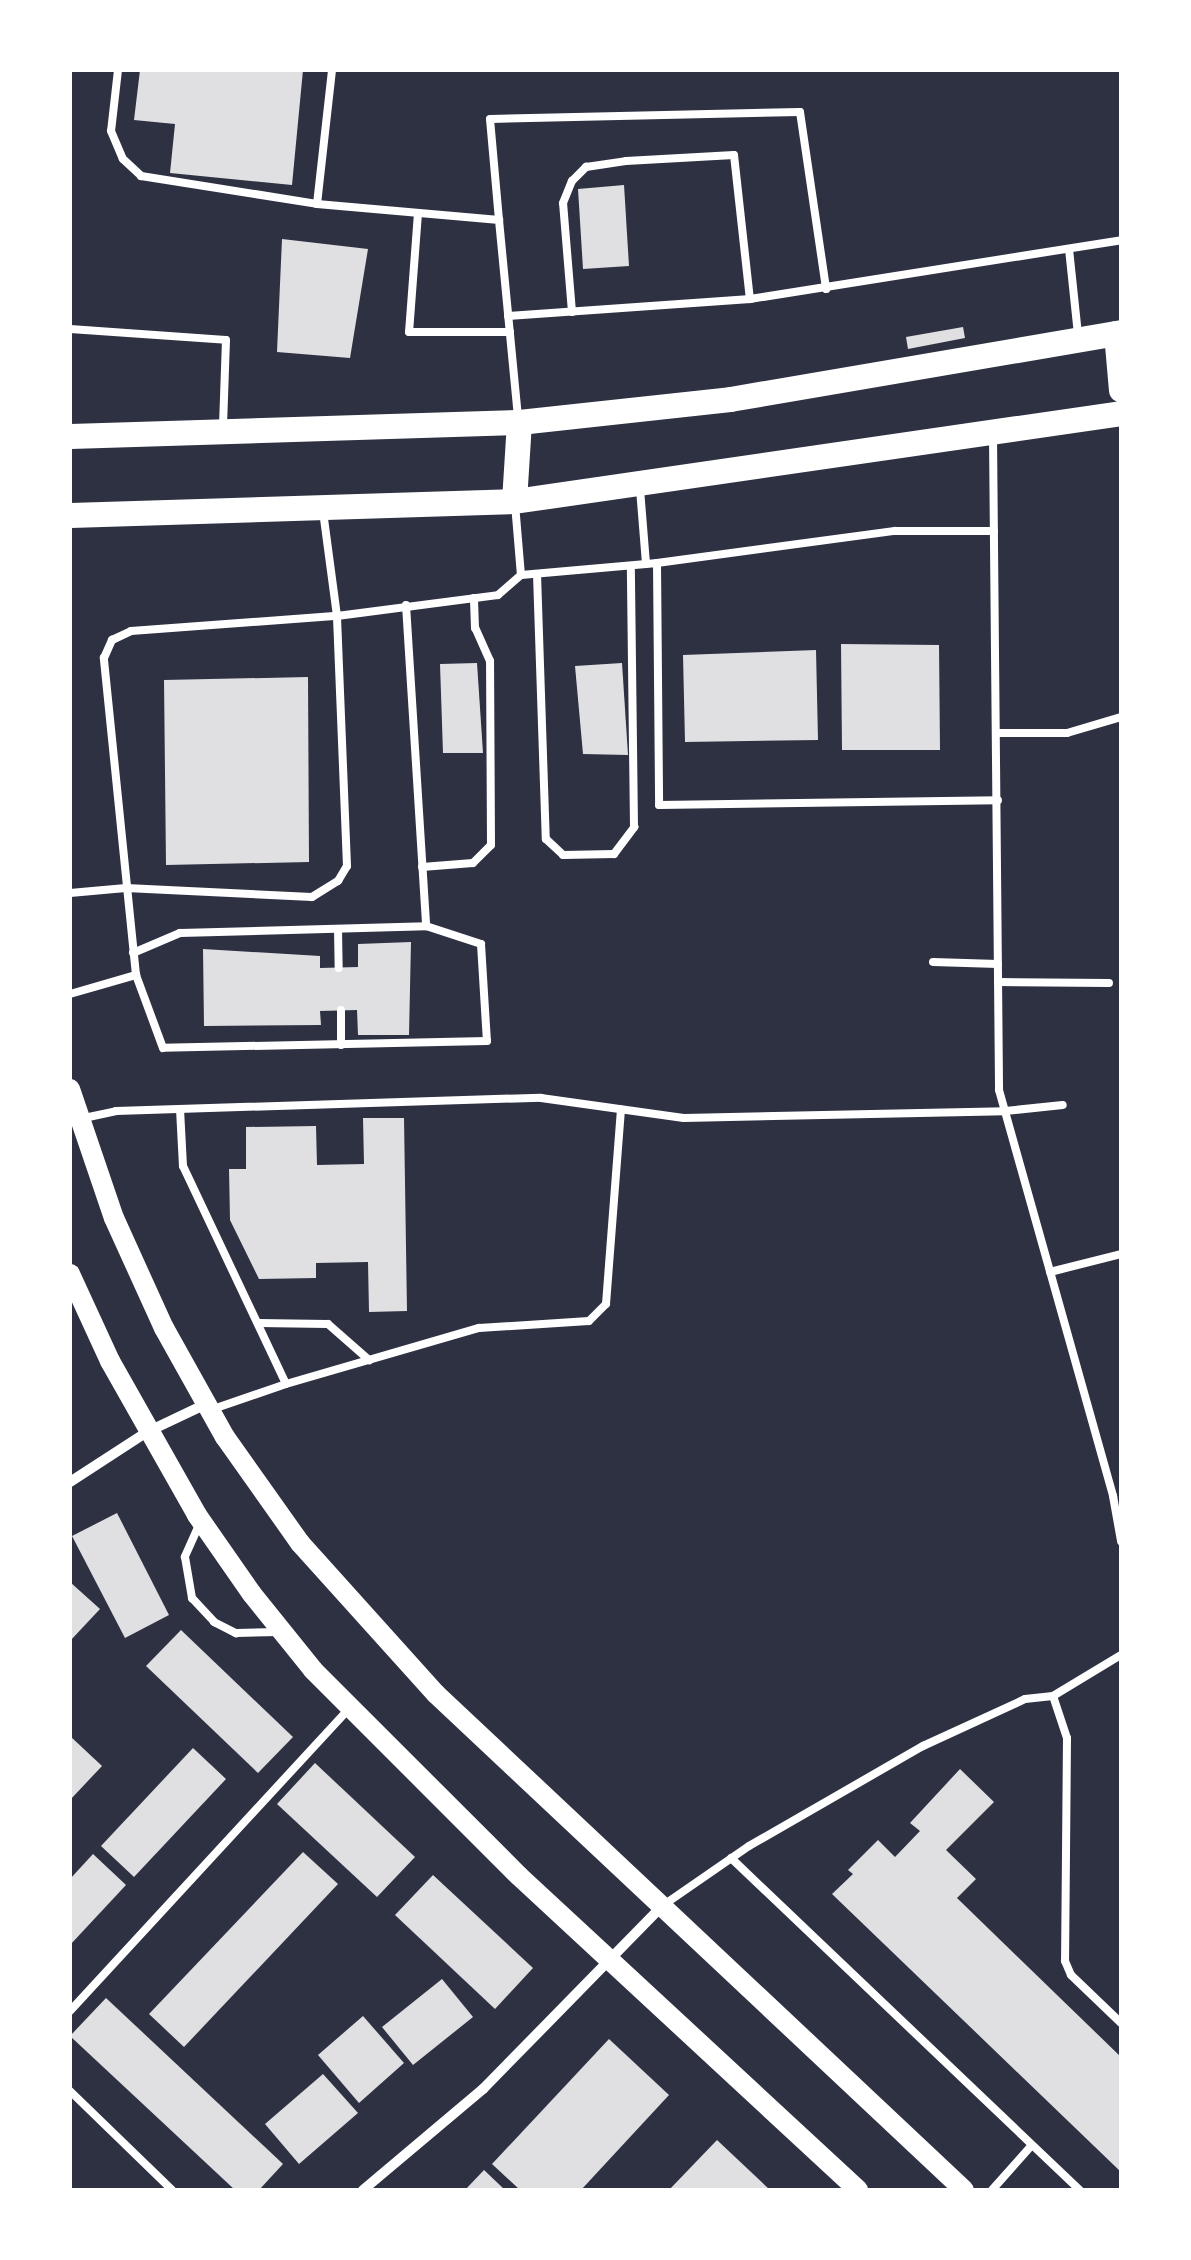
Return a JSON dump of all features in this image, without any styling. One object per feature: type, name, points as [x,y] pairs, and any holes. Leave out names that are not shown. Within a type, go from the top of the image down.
[{"type":"main road","points":[[70,436],[518,422],[730,399],[1119,332],[1121,390]]},
{"type":"main road","points":[[70,515],[514,501],[1121,414]]},
{"type":"main road","points":[[514,501],[518,422]]},
{"type":"main road","points":[[70,1089],[114,1218],[164,1328],[208,1407],[272,1506],[365,1620],[436,1694],[964,2190]]},
{"type":"main road","points":[[70,1274],[148,1432],[202,1522],[282,1632],[348,1709],[846,2186]]},
{"type":"street","points":[[70,1482],[148,1432],[208,1407]]},
{"type":"street","points":[[363,2190],[483,2089],[662,1906]]},
{"type":"lane","points":[[118,70],[112,131],[124,159],[141,176],[317,204],[498,220]]},
{"type":"lane","points":[[317,204],[332,70]]},
{"type":"lane","points":[[518,422],[490,119],[800,112],[826,288]]},
{"type":"lane","points":[[572,312],[564,203],[572,181],[586,166],[734,155],[750,299]]},
{"type":"lane","points":[[418,213],[409,332],[510,332]]},
{"type":"lane","points":[[508,316],[750,299],[1121,240]]},
{"type":"lane","points":[[1069,249],[1079,338]]},
{"type":"lane","points":[[70,328],[226,340],[222,431]]},
{"type":"lane","points":[[993,432],[999,1090],[1113,1496],[1121,1541]]},
{"type":"lane","points":[[639,483],[646,564]]},
{"type":"lane","points":[[514,501],[521,575]]},
{"type":"lane","points":[[70,893],[126,888],[312,896],[326,892],[346,866],[336,616],[322,507]]},
{"type":"lane","points":[[134,953],[180,934],[426,926],[482,944],[486,1041],[164,1048],[136,975],[104,658],[112,640],[131,631],[336,616],[498,595],[521,575],[657,564],[895,531],[994,531]]},
{"type":"lane","points":[[657,564],[659,804],[998,800]]},
{"type":"lane","points":[[537,574],[546,839],[563,855],[614,854],[627,843],[634,827],[630,566]]},
{"type":"lane","points":[[422,867],[473,864],[491,845],[490,661],[476,628],[474,598]]},
{"type":"lane","points":[[406,605],[426,926]]},
{"type":"lane","points":[[996,733],[1066,733],[1121,717]]},
{"type":"lane","points":[[338,929],[339,968]]},
{"type":"lane","points":[[932,962],[998,964]]},
{"type":"lane","points":[[70,994],[136,975]]},
{"type":"lane","points":[[998,982],[1109,983]]},
{"type":"lane","points":[[342,1010],[342,1045]]},
{"type":"lane","points":[[80,1119],[116,1111],[541,1098],[684,1118],[1005,1111],[1064,1105]]},
{"type":"lane","points":[[180,1109],[183,1166],[286,1384]]},
{"type":"lane","points":[[208,1407],[480,1328],[580,1323],[597,1314],[606,1304],[621,1110]]},
{"type":"lane","points":[[1050,1272],[1121,1254]]},
{"type":"lane","points":[[258,1323],[328,1324],[369,1360]]},
{"type":"lane","points":[[202,1522],[190,1536],[185,1558],[192,1598],[214,1622],[236,1632],[282,1632]]},
{"type":"lane","points":[[662,1906],[731,1858],[923,1746],[1025,1699],[1053,1696],[1121,1655]]},
{"type":"lane","points":[[1053,1696],[1067,1738],[1064,1961],[1071,1975],[1121,2024]]},
{"type":"lane","points":[[70,2011],[348,1709]]},
{"type":"lane","points":[[731,1858],[1080,2190]]},
{"type":"lane","points":[[70,2091],[172,2190]]},
{"type":"lane","points":[[992,2190],[1032,2145]]},
{"type":"building","points":[[140,70],[303,70],[292,185],[170,173],[175,124],[134,120]]},
{"type":"building","points":[[624,185],[629,266],[583,269],[578,189]]},
{"type":"building","points":[[282,239],[368,249],[350,358],[277,352]]},
{"type":"building","points":[[963,327],[965,338],[908,349],[906,337]]},
{"type":"building","points":[[841,644],[939,645],[940,750],[842,750]]},
{"type":"building","points":[[816,650],[818,740],[685,742],[683,655]]},
{"type":"building","points":[[477,663],[483,753],[443,753],[440,664]]},
{"type":"building","points":[[622,663],[628,755],[583,754],[575,666]]},
{"type":"building","points":[[308,677],[309,862],[166,865],[164,680]]},
{"type":"building","points":[[411,942],[409,1035],[358,1035],[357,1010],[320,1011],[321,1025],[204,1026],[203,949],[320,956],[320,968],[358,967],[358,944]]},
{"type":"building","points":[[363,1118],[404,1118],[407,1311],[369,1312],[368,1262],[316,1263],[316,1278],[259,1279],[230,1220],[229,1169],[246,1169],[246,1127],[316,1126],[317,1165],[364,1164]]},
{"type":"building","points":[[117,1513],[169,1615],[125,1638],[72,1536]]},
{"type":"building","points":[[70,1582],[100,1609],[70,1641]]},
{"type":"building","points":[[181,1630],[293,1737],[258,1773],[146,1666]]},
{"type":"building","points":[[70,1736],[102,1766],[70,1800]]},
{"type":"building","points":[[193,1748],[226,1779],[134,1877],[101,1846]]},
{"type":"building","points":[[315,1763],[415,1857],[377,1897],[277,1804]]},
{"type":"building","points":[[960,1769],[994,1802],[946,1850],[976,1879],[957,1898],[1121,2057],[1121,2172],[832,1894],[853,1874],[848,1870],[878,1840],[895,1857],[920,1831],[910,1823]]},
{"type":"building","points":[[303,1852],[338,1884],[184,2047],[149,2014]]},
{"type":"building","points":[[93,1854],[126,1885],[70,1945],[70,1879]]},
{"type":"building","points":[[433,1875],[533,1968],[495,2009],[395,1915]]},
{"type":"building","points":[[442,1979],[473,2017],[413,2065],[382,2027]]},
{"type":"building","points":[[106,1998],[283,2164],[259,2190],[235,2190],[70,2036]]},
{"type":"building","points":[[363,2016],[404,2063],[359,2103],[318,2055]]},
{"type":"building","points":[[609,2039],[669,2095],[581,2190],[520,2190],[492,2164]]},
{"type":"building","points":[[323,2074],[358,2113],[299,2164],[265,2124]]},
{"type":"building","points":[[717,2140],[770,2190],[669,2190]]},
{"type":"building","points":[[484,2170],[505,2190],[465,2190]]}]
